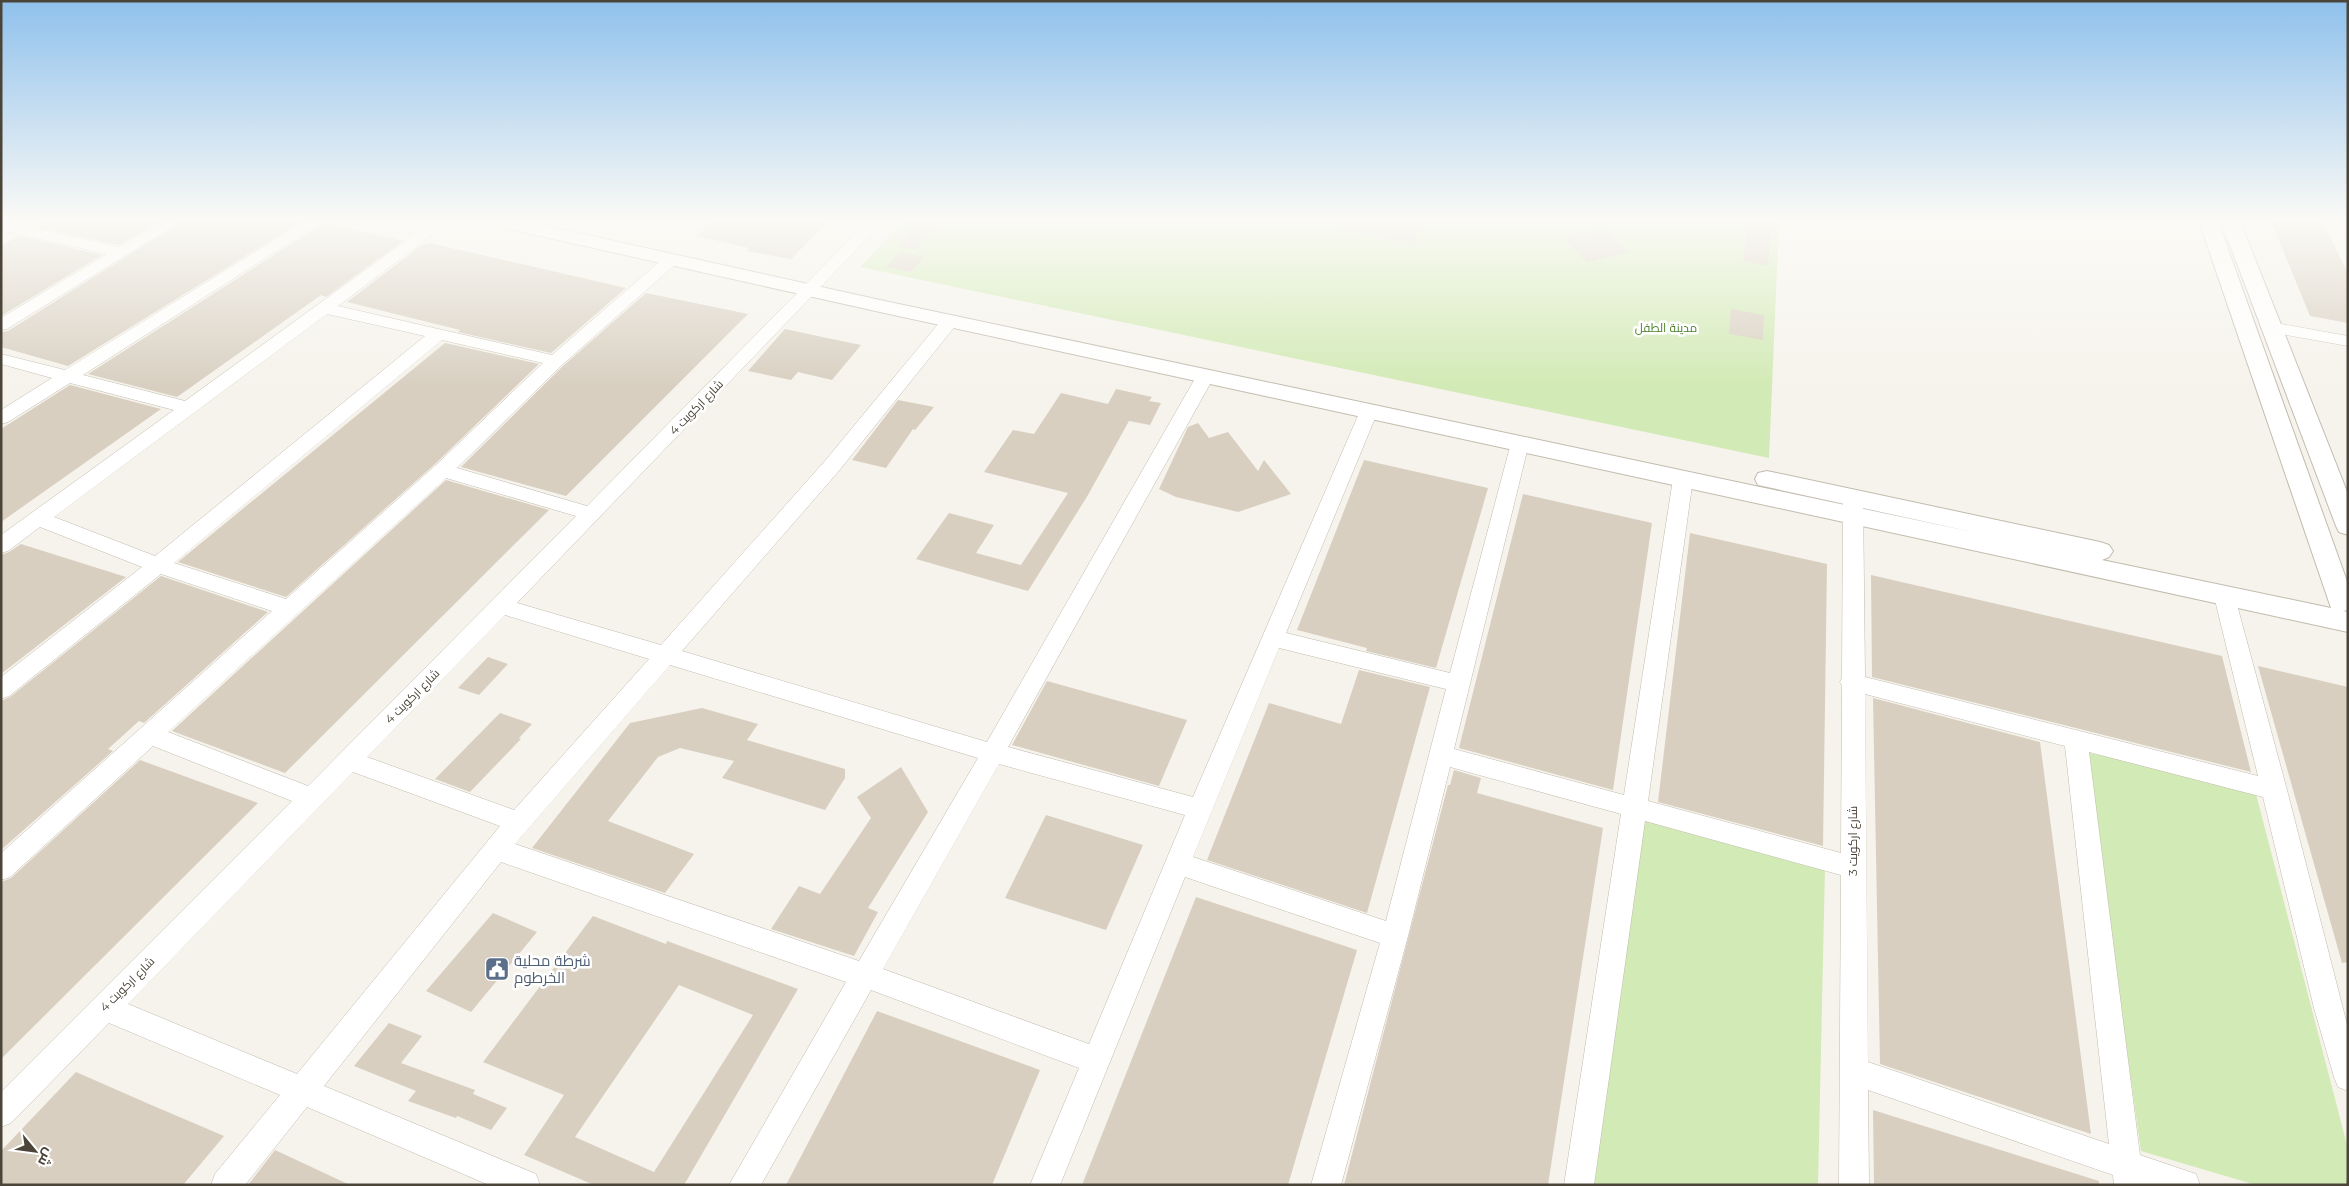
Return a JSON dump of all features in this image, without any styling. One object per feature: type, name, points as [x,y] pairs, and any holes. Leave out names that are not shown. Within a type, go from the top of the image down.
[{"type":"street","points":[[1,325],[81,276]]},
{"type":"street","points":[[1,418],[226,276]]},
{"type":"street","points":[[1,546],[368,276]]},
{"type":"street","points":[[1,869],[443,470],[556,361],[652,276]]},
{"type":"street","points":[[775,276],[814,283],[1853,507],[2346,609]]},
{"type":"street","points":[[787,276],[950,321],[1683,479],[1853,507],[2225,596],[2346,609]]},
{"type":"street","name":"شارع اركويت 4","points":[[1,1113],[592,514],[821,276]]},
{"type":"street","points":[[2229,276],[2346,609]]},
{"type":"street","points":[[2251,276],[2348,526]]},
{"type":"street","points":[[325,308],[556,361]]},
{"type":"street","points":[[226,1185],[518,822],[831,466],[950,321]]},
{"type":"street","points":[[2270,328],[2348,341]]},
{"type":"street","points":[[1,690],[158,565],[437,335]]},
{"type":"street","points":[[1,359],[190,408]]},
{"type":"street","points":[[744,1185],[993,753],[1206,376]]},
{"type":"street","points":[[1045,1185],[1179,864],[1200,809],[1369,411]]},
{"type":"street","points":[[1326,1185],[1395,936],[1520,443]]},
{"type":"street","points":[[443,470],[592,514]]},
{"type":"street","points":[[1579,1185],[1633,807],[1683,479]]},
{"type":"street","name":"شارع اركويت 3","points":[[1853,507],[1851,682],[1854,1185]]},
{"type":"street","points":[[38,519],[158,565],[290,609]]},
{"type":"street","points":[[2225,596],[2275,790],[2338,1011],[2348,1077]]},
{"type":"street","points":[[501,606],[665,657],[993,753],[1200,809]]},
{"type":"street","points":[[1273,638],[1460,684]]},
{"type":"street","points":[[1851,682],[2275,790]]},
{"type":"street","points":[[149,735],[311,798]]},
{"type":"street","points":[[2076,740],[2128,1175]]},
{"type":"street","points":[[1441,755],[1852,868]]},
{"type":"street","points":[[348,760],[518,822]]},
{"type":"street","points":[[496,849],[864,975],[1096,1061]]},
{"type":"street","points":[[1179,864],[1395,936]]},
{"type":"street","points":[[104,1007],[525,1185]]},
{"type":"street","points":[[1854,1071],[2128,1175],[2185,1185]]},
{"type":"green space","name":"مدينة الطفل","points":[[904,276],[1777,276],[1769,458]]},
{"type":"green space","points":[[2085,752],[2255,790],[2348,1149],[2348,1185],[2256,1185],[2141,1151]]},
{"type":"green space","points":[[1641,817],[1825,867],[1818,1185],[1590,1185]]},
{"type":"building","points":[[1,276],[67,276],[1,316]]},
{"type":"building","points":[[95,276],[213,276],[68,366],[1,347],[1,332],[8,331]]},
{"type":"building","points":[[241,276],[354,276],[326,297],[321,295],[177,397],[88,374]]},
{"type":"building","points":[[381,276],[575,276],[626,288],[551,353],[458,332],[460,330],[347,302]]},
{"type":"building","points":[[2294,276],[2348,276],[2348,323],[2310,316]]},
{"type":"building","points":[[646,293],[748,314],[566,496],[461,467],[563,366]]},
{"type":"building","points":[[1731,309],[1764,315],[1763,340],[1729,334]]},
{"type":"building","points":[[785,329],[861,345],[832,380],[798,372],[791,380],[748,371]]},
{"type":"building","points":[[445,343],[539,364],[435,464],[286,597],[178,562]]},
{"type":"building","points":[[70,385],[161,409],[1,522],[1,429]]},
{"type":"building","points":[[1116,389],[1152,397],[1149,401],[1161,403],[1150,425],[1129,421],[1088,495],[1028,591],[916,559],[949,513],[994,525],[976,553],[1021,565],[1068,493],[984,472],[1013,430],[1034,434],[1061,393],[1108,404]]},
{"type":"building","points":[[898,400],[934,407],[915,430],[913,429],[886,468],[852,460]]},
{"type":"building","points":[[1198,423],[1209,438],[1228,432],[1258,471],[1264,460],[1291,494],[1238,512],[1176,497],[1159,489],[1188,427]]},
{"type":"building","points":[[1364,460],[1488,488],[1436,668],[1366,651],[1367,648],[1297,630]]},
{"type":"building","points":[[446,480],[549,510],[285,773],[172,731]]},
{"type":"building","points":[[1523,494],[1652,523],[1613,790],[1459,748]]},
{"type":"building","points":[[1690,533],[1827,564],[1823,846],[1658,802]]},
{"type":"building","points":[[21,544],[126,577],[1,674],[1,555]]},
{"type":"building","points":[[1871,575],[2222,656],[2251,772],[1872,677]]},
{"type":"building","points":[[161,576],[268,612],[144,723],[139,721],[108,749],[113,751],[1,850],[1,701],[10,697]]},
{"type":"building","points":[[488,657],[508,664],[479,695],[458,688]]},
{"type":"building","points":[[2258,666],[2348,687],[2348,962],[2342,963]]},
{"type":"building","points":[[1359,670],[1430,687],[1367,913],[1207,860],[1269,703],[1341,724]]},
{"type":"building","points":[[1047,681],[1187,720],[1159,786],[1012,745]]},
{"type":"building","points":[[1873,698],[2040,742],[2091,1134],[1880,1064]]},
{"type":"building","points":[[702,708],[758,724],[747,740],[845,769],[845,778],[825,810],[722,778],[734,761],[680,748],[658,757],[608,821],[694,854],[665,893],[532,848],[630,723]]},
{"type":"building","points":[[500,713],[532,724],[519,738],[521,739],[470,792],[435,779]]},
{"type":"building","points":[[140,760],[258,803],[1,1059],[1,882],[11,878]]},
{"type":"building","points":[[901,767],[928,812],[868,908],[878,912],[854,956],[771,929],[799,886],[820,894],[871,818],[857,797]]},
{"type":"building","points":[[1454,770],[1481,778],[1477,793],[1603,828],[1548,1185],[1344,1185],[1448,785],[1450,785]]},
{"type":"building","points":[[1046,815],[1143,845],[1106,930],[1005,898]]},
{"type":"building","points":[[1196,897],[1357,950],[1288,1185],[1082,1185]]},
{"type":"building","points":[[493,913],[537,932],[471,1012],[426,991]]},
{"type":"building","points":[[593,916],[666,944],[667,941],[798,989],[684,1185],[594,1185],[524,1155],[564,1095],[483,1062]],"holes":[[[679,985],[753,1015],[654,1172],[575,1137]]]},
{"type":"building","points":[[877,1011],[1040,1070],[992,1185],[786,1185]]},
{"type":"building","points":[[389,1023],[422,1036],[401,1063],[475,1090],[473,1094],[507,1108],[491,1130],[457,1116],[456,1118],[408,1101],[416,1091],[354,1066]]},
{"type":"building","points":[[76,1072],[224,1136],[183,1185],[1,1185],[1,1151]]},
{"type":"building","points":[[1873,1110],[2099,1181],[2099,1185],[1874,1185]]},
{"type":"building","points":[[275,1150],[350,1185],[248,1185]]},
{"type":"place","name":"شرطة محلية الخرطوم","points":[[497,969]]}]
